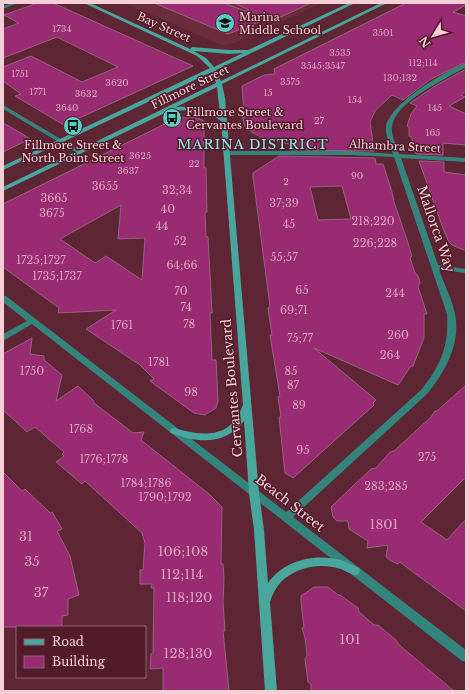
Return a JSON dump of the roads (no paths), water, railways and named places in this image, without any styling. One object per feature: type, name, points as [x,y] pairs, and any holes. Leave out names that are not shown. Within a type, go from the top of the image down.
[{"type":"street","points":[[3,8],[16,3]]},
{"type":"street","name":"Bay Street","points":[[86,3],[187,48],[209,62],[220,83]]},
{"type":"street","name":"Fillmore Street","points":[[3,168],[353,3]]},
{"type":"street","name":"Fillmore Street","points":[[3,189],[385,3]]},
{"type":"street","points":[[187,48],[229,52],[254,50]]},
{"type":"street","name":"Mallorca Way","points":[[286,518],[412,403],[434,380],[441,370],[450,347],[452,325],[451,314],[397,155],[389,127],[397,109],[414,96],[466,65]]},
{"type":"street","name":"Cervantes Boulevard","points":[[220,83],[254,493],[259,530],[271,691]]},
{"type":"street","points":[[3,107],[79,152]]},
{"type":"street","points":[[166,109],[202,110],[214,114],[224,121]]},
{"type":"street","name":"Alhambra Street","points":[[227,153],[311,152],[397,155],[466,160]]},
{"type":"street","points":[[436,267],[466,271]]},
{"type":"street","name":"Beach Street","points":[[3,298],[466,657]]},
{"type":"street","points":[[3,338],[32,321]]},
{"type":"street","points":[[174,431],[197,438],[209,438],[220,435],[239,423],[244,415],[247,405]]},
{"type":"street","points":[[264,608],[267,594],[274,582],[285,571],[299,565],[324,561],[339,564],[355,571]]},
{"type":"place","name":"Marina Middle School","points":[[225,23]]},
{"type":"place","name":"Fillmore Street & Cervantes Boulevard","points":[[172,118]]},
{"type":"place","name":"Fillmore Street & North Point Street","points":[[73,126]]},
{"type":"district","name":"MARINA DISTRICT","points":[[253,144]]}]
